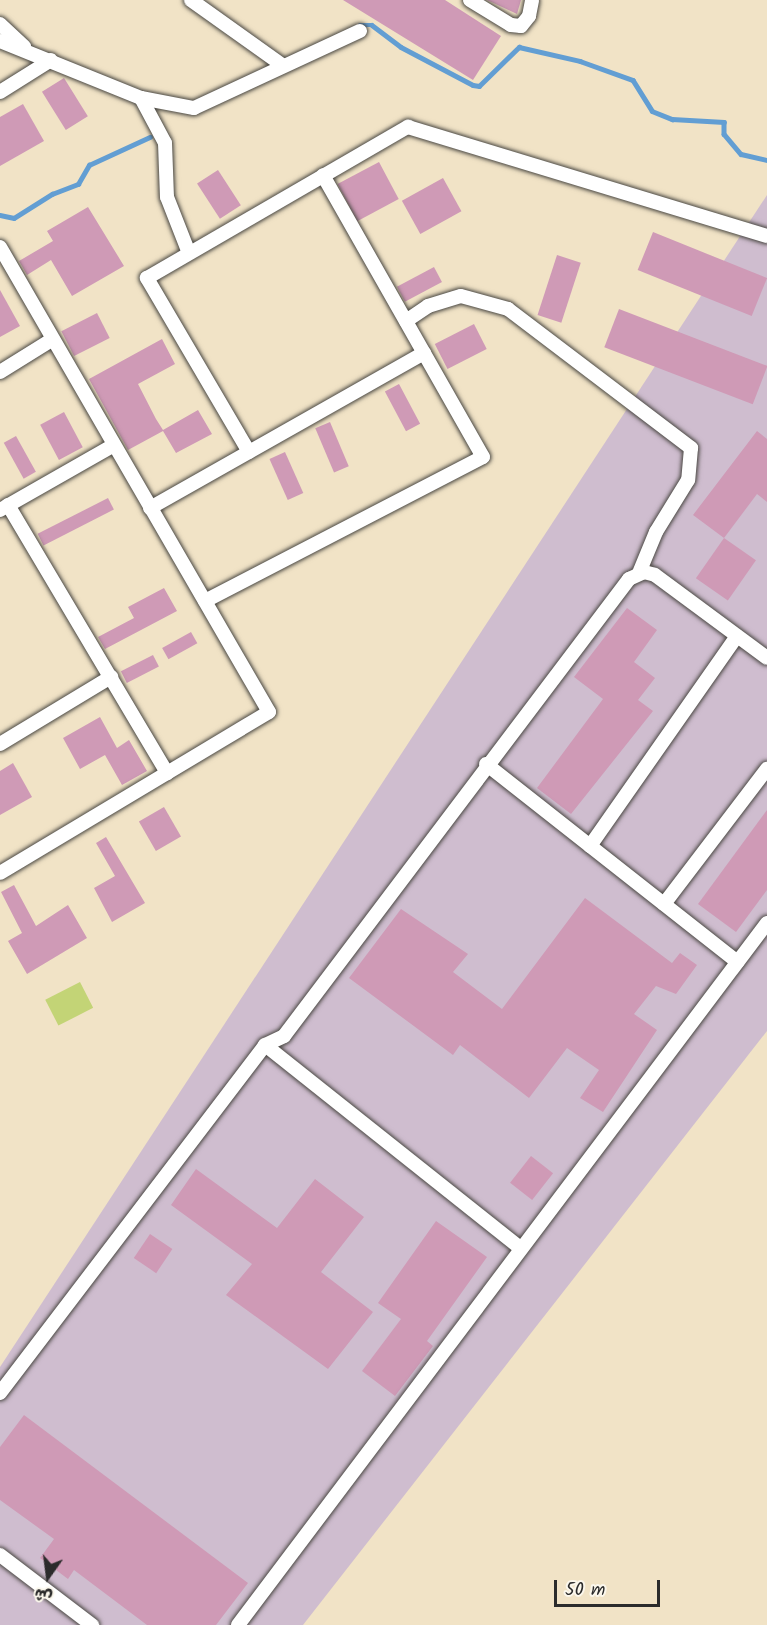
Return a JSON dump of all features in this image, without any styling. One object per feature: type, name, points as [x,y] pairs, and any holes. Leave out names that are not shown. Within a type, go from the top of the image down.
[{"type":"street","points":[[191,0],[282,65]]},
{"type":"street","points":[[470,0],[511,25],[521,26],[529,16],[532,0]]},
{"type":"street","points":[[0,24],[30,51]]},
{"type":"street","points":[[0,41],[30,51],[141,98],[194,108],[282,65],[360,31]]},
{"type":"street","points":[[0,92],[51,60]]},
{"type":"street","points":[[141,98],[165,143],[167,197],[189,253]]},
{"type":"street","points":[[249,452],[147,278],[323,174],[408,127],[767,236]]},
{"type":"street","points":[[205,602],[483,457],[323,174]]},
{"type":"street","points":[[0,247],[269,712],[0,873]]},
{"type":"street","points":[[0,1393],[265,1045],[284,1036],[486,764],[629,579],[639,573],[656,532],[688,480],[691,448],[508,309],[461,296],[428,306],[406,321]]},
{"type":"street","points":[[0,372],[53,339]]},
{"type":"street","points":[[150,508],[424,353]]},
{"type":"street","points":[[114,445],[4,507],[111,676],[167,773]]},
{"type":"street","points":[[639,573],[655,575],[767,658]]},
{"type":"street","points":[[590,846],[737,636]]},
{"type":"street","points":[[0,744],[111,676]]},
{"type":"street","points":[[486,764],[738,962]]},
{"type":"street","points":[[664,904],[767,769]]},
{"type":"street","points":[[238,1625],[767,923]]},
{"type":"street","points":[[265,1045],[520,1248]]},
{"type":"street","points":[[0,1555],[92,1625]]},
{"type":"shaded area","points":[[767,195],[767,1031],[303,1625],[0,1625],[0,1367]]},
{"type":"green space","points":[[80,982],[93,1008],[58,1026],[45,1000]]},
{"type":"building","points":[[343,0],[445,0],[501,36],[473,80]]},
{"type":"building","points":[[487,0],[521,0],[517,14]]},
{"type":"building","points":[[64,78],[88,116],[66,130],[42,92]]},
{"type":"building","points":[[23,104],[44,141],[0,166],[0,117]]},
{"type":"building","points":[[379,162],[399,199],[357,221],[338,184]]},
{"type":"building","points":[[218,170],[241,205],[220,219],[197,184]]},
{"type":"building","points":[[443,178],[461,211],[420,234],[402,201]]},
{"type":"building","points":[[88,207],[124,266],[72,296],[51,260],[27,275],[19,261],[53,241],[47,231]]},
{"type":"building","points":[[653,232],[767,278],[752,316],[638,270]]},
{"type":"building","points":[[557,255],[581,263],[561,323],[538,315]]},
{"type":"building","points":[[434,267],[442,282],[405,302],[397,287]]},
{"type":"building","points":[[0,290],[20,326],[0,337]]},
{"type":"building","points":[[619,309],[767,366],[753,404],[604,347]]},
{"type":"building","points":[[97,313],[110,338],[74,356],[61,331]]},
{"type":"building","points":[[474,324],[487,349],[448,369],[435,344]]},
{"type":"building","points":[[162,339],[175,364],[138,384],[156,419],[163,430],[198,410],[212,434],[176,453],[163,431],[128,450],[89,379]]},
{"type":"building","points":[[399,384],[420,424],[406,431],[385,392]]},
{"type":"building","points":[[64,412],[83,447],[59,460],[40,425]]},
{"type":"building","points":[[330,422],[349,466],[334,472],[315,428]]},
{"type":"building","points":[[757,431],[767,439],[767,502],[757,494],[724,538],[693,515]]},
{"type":"building","points":[[16,436],[36,472],[24,479],[4,443]]},
{"type":"building","points":[[285,452],[303,493],[288,500],[269,459]]},
{"type":"building","points":[[108,498],[114,510],[44,545],[38,534]]},
{"type":"building","points":[[724,538],[756,560],[728,601],[696,578]]},
{"type":"building","points":[[164,588],[177,611],[105,649],[98,637],[134,618],[128,607]]},
{"type":"building","points":[[627,608],[657,630],[634,662],[655,678],[638,700],[653,711],[571,814],[537,788],[603,699],[574,677]]},
{"type":"building","points":[[191,632],[197,643],[168,659],[162,648]]},
{"type":"building","points":[[153,655],[159,667],[127,683],[121,671]]},
{"type":"building","points":[[100,717],[117,748],[129,740],[147,771],[122,785],[105,755],[80,769],[63,738]]},
{"type":"building","points":[[13,763],[32,797],[0,815],[0,771]]},
{"type":"building","points":[[164,807],[181,836],[156,851],[139,822]]},
{"type":"building","points":[[767,810],[767,890],[736,932],[698,904]]},
{"type":"building","points":[[106,837],[145,903],[112,922],[94,888],[115,876],[96,843]]},
{"type":"building","points":[[14,885],[36,926],[68,905],[87,938],[27,974],[8,941],[22,933],[1,892]]},
{"type":"building","points":[[585,898],[672,963],[680,953],[697,965],[676,994],[656,986],[634,1014],[657,1030],[603,1112],[580,1098],[599,1070],[567,1048],[529,1098],[460,1045],[453,1055],[349,978],[401,909],[468,954],[453,972],[502,1009]]},
{"type":"building","points":[[531,1156],[553,1173],[532,1200],[510,1183]]},
{"type":"building","points":[[196,1169],[277,1228],[315,1179],[364,1217],[321,1272],[373,1312],[328,1369],[226,1295],[252,1264],[171,1205]]},
{"type":"building","points":[[436,1221],[487,1257],[427,1341],[433,1346],[395,1396],[362,1371],[401,1319],[378,1303]]},
{"type":"building","points":[[150,1234],[172,1249],[156,1273],[134,1258]]},
{"type":"building","points":[[24,1415],[248,1583],[216,1625],[147,1625],[74,1570],[68,1579],[40,1558],[54,1539],[0,1500],[0,1447]]},
{"type":"waterway","points":[[360,25],[372,25],[401,47],[479,86],[519,47],[580,61],[633,80],[652,111],[672,119],[724,122],[724,134],[741,154],[767,160]]},
{"type":"waterway","points":[[0,215],[14,218],[52,194],[78,184],[89,165],[150,137]]}]
